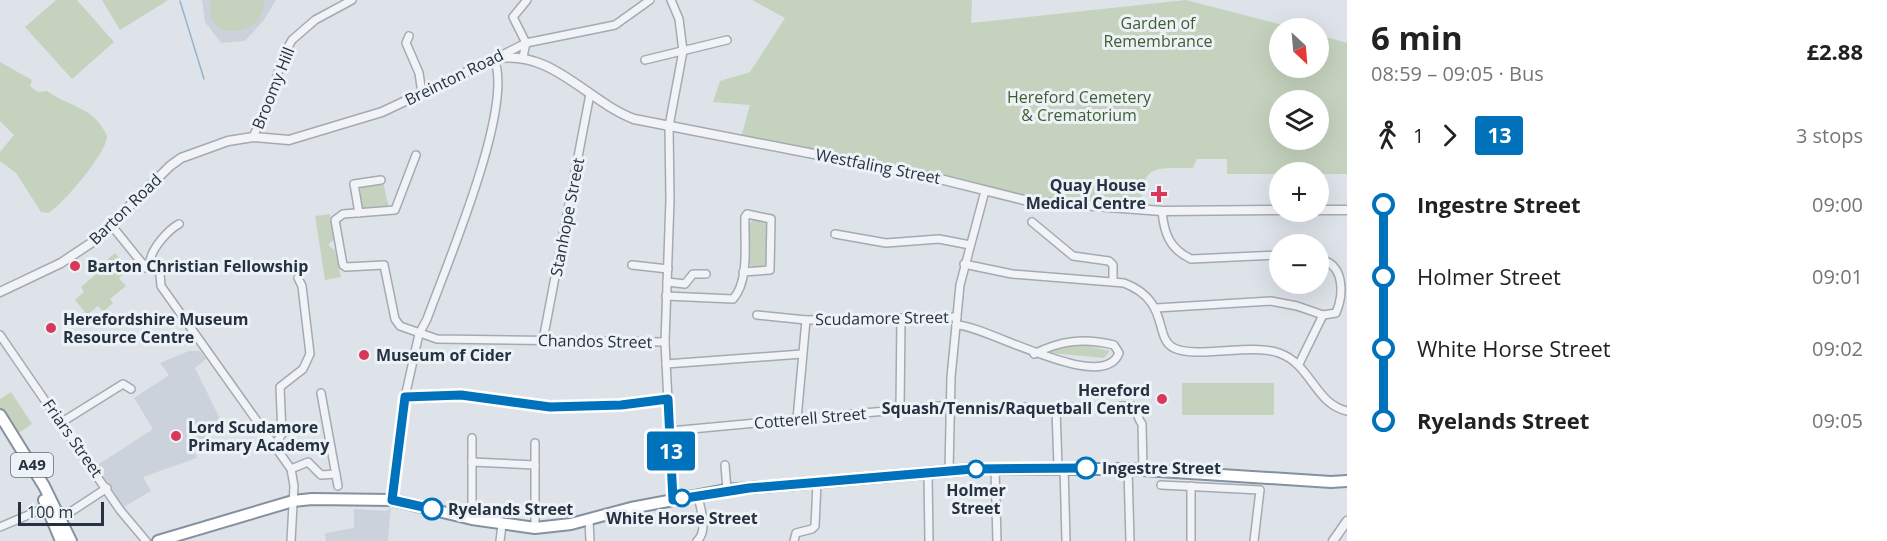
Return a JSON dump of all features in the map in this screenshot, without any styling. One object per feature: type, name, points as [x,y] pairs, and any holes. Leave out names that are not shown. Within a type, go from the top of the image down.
[{"type":"highway","name":"A49","points":[[0,416],[45,486],[71,541]]},
{"type":"highway","name":"A49","points":[[0,429],[47,507],[61,541]]},
{"type":"highway","points":[[158,541],[293,501],[312,499],[392,500],[502,525],[535,528],[727,490],[996,468],[1128,469],[1331,482],[1347,481]]},
{"type":"highway","points":[[1331,482],[1347,490]]},
{"type":"street","name":"Broomy Hill","points":[[253,137],[272,93],[283,56],[292,40],[315,20],[352,0]]},
{"type":"street","points":[[523,57],[526,43],[513,17],[527,0]]},
{"type":"street","name":"Breinton Road","points":[[253,137],[289,140],[382,112],[526,43],[615,25],[650,0]]},
{"type":"street","points":[[671,0],[679,19],[683,51],[669,126],[665,342],[673,500]]},
{"type":"street","points":[[409,36],[406,43],[419,73],[422,93]]},
{"type":"street","points":[[645,60],[727,40]]},
{"type":"street","name":"Westfaling Street","points":[[494,59],[523,57],[555,70],[623,114],[669,126],[932,177],[985,192],[1052,204],[1162,211],[1269,210]]},
{"type":"street","points":[[392,500],[405,397],[417,352],[419,334],[428,319],[492,135],[498,78],[494,59]]},
{"type":"street","name":"Stanhope Street","points":[[543,340],[590,94]]},
{"type":"street","name":"Barton Road","points":[[0,292],[68,259],[112,226],[176,162],[232,140],[253,137]]},
{"type":"street","points":[[416,155],[397,207],[391,211],[343,214],[335,220],[343,265],[349,268],[384,265],[397,323],[419,334]]},
{"type":"street","points":[[359,213],[354,184],[381,180]]},
{"type":"street","points":[[949,471],[950,405],[957,317],[964,264],[985,192]]},
{"type":"street","points":[[1329,210],[1347,210]]},
{"type":"street","points":[[1162,211],[1165,233],[1170,244],[1179,253],[1191,259],[1269,255]]},
{"type":"street","points":[[666,296],[733,298],[740,289],[743,272],[745,215],[771,219],[770,270],[743,272]]},
{"type":"street","points":[[1032,222],[1073,256],[1109,261],[1113,265],[1113,281]]},
{"type":"street","points":[[179,224],[173,227],[150,256],[153,265],[160,274],[161,286],[291,469],[293,501],[291,541]]},
{"type":"street","points":[[112,226],[146,268]]},
{"type":"street","points":[[835,234],[886,243],[939,239],[970,246]]},
{"type":"street","points":[[1156,308],[1271,301],[1297,306],[1323,315],[1336,313],[1341,301],[1341,288],[1335,267],[1329,262]]},
{"type":"street","points":[[964,264],[1012,274],[1113,281],[1134,287],[1156,308],[1162,334],[1172,348],[1186,350],[1264,349],[1278,352],[1299,364],[1326,401],[1347,411]]},
{"type":"street","points":[[632,265],[668,269]]},
{"type":"street","points":[[667,282],[685,284],[693,274],[706,274]]},
{"type":"street","points":[[275,444],[282,434],[280,387],[303,369],[310,354],[302,286],[298,278]]},
{"type":"street","name":"Scudamore Street","points":[[757,315],[806,320],[957,317]]},
{"type":"street","points":[[1299,364],[1323,315]]},
{"type":"street","points":[[900,410],[901,318]]},
{"type":"street","points":[[797,419],[806,320]]},
{"type":"street","points":[[956,326],[975,327],[1034,354],[1055,361],[1094,365],[1114,362],[1119,353],[1114,345],[1082,340],[1065,341],[1034,354]]},
{"type":"street","name":"Chandos Street","points":[[419,334],[437,339],[665,342]]},
{"type":"street","name":"Friars Street","points":[[0,335],[62,422],[125,517],[146,541]]},
{"type":"street","points":[[666,364],[802,354]]},
{"type":"street","points":[[62,422],[123,381],[132,389]]},
{"type":"street","points":[[321,393],[338,486]]},
{"type":"street","points":[[405,397],[461,395],[550,407],[621,405],[668,399]]},
{"type":"street","name":"Cotterell Street","points":[[670,430],[950,405]]},
{"type":"street","points":[[1121,406],[1132,406],[1136,409],[1138,420],[1143,424],[1143,470]]},
{"type":"street","points":[[1021,407],[1056,409],[1080,407]]},
{"type":"street","points":[[1056,409],[1066,541]]},
{"type":"street","points":[[472,438],[472,519]]},
{"type":"street","points":[[535,443],[535,528]]},
{"type":"street","points":[[291,469],[299,463],[308,462],[321,475],[336,474]]},
{"type":"street","points":[[472,462],[535,465]]},
{"type":"street","points":[[724,465],[727,490]]},
{"type":"street","points":[[996,468],[997,541]]},
{"type":"street","points":[[1128,469],[1130,541]]},
{"type":"street","points":[[928,473],[929,541]]},
{"type":"street","points":[[1226,488],[1227,475]]},
{"type":"street","points":[[794,541],[796,533],[812,529],[815,525],[817,483]]},
{"type":"street","points":[[1161,485],[1260,490],[1254,541]]},
{"type":"street","points":[[1191,486],[1191,541]]},
{"type":"street","points":[[72,511],[107,488]]},
{"type":"street","points":[[697,541],[704,528],[698,495]]},
{"type":"street","points":[[0,526],[47,507]]},
{"type":"street","points":[[589,519],[590,541]]},
{"type":"street","points":[[1333,541],[1347,521]]},
{"type":"street","points":[[500,541],[502,525]]},
{"type":"shaded area","points":[[202,0],[276,0],[264,20],[245,41],[221,43],[205,22]]},
{"type":"shaded area","name":"Lord Scudamore Primary Academy","points":[[189,351],[200,351],[206,359],[195,368],[224,427],[193,445],[197,458],[143,477],[151,491],[122,508],[96,466],[153,429],[134,398],[169,375],[160,363]]},
{"type":"shaded area","points":[[391,507],[388,541],[326,541],[325,533],[354,528],[354,509],[387,511]]},
{"type":"green space","points":[[56,0],[77,0],[114,42],[72,79],[25,27]]},
{"type":"green space","points":[[102,0],[167,0],[167,1],[120,30]]},
{"type":"green space","points":[[211,0],[264,0],[262,13],[255,22],[246,29],[234,31],[224,30],[215,24],[210,14]]},
{"type":"green space","name":"Hereford Cemetery & Crematorium","points":[[752,0],[972,0],[971,23],[1186,0],[1269,22],[1269,78],[1329,78],[1329,38],[1347,43],[1347,174],[1329,174],[1329,162],[1269,162],[1269,174],[1227,174],[1227,159],[1197,159],[1193,168],[1161,169],[1149,175],[1142,191],[1141,205],[1036,197],[996,190],[939,173],[741,137],[750,105],[713,102],[720,81],[750,72],[785,18]]},
{"type":"green space","points":[[0,62],[32,80],[30,86],[38,92],[47,91],[89,113],[102,126],[107,136],[100,153],[83,178],[48,213],[41,212],[16,173],[0,161],[0,152],[14,135],[0,121]]},
{"type":"green space","points":[[383,182],[389,208],[362,209],[360,186]]},
{"type":"green space","points":[[330,214],[334,240],[329,243],[329,246],[335,250],[341,277],[325,280],[315,216]]},
{"type":"green space","points":[[754,219],[764,220],[768,225],[768,262],[761,269],[754,269],[747,261],[746,227]]},
{"type":"green space","points":[[115,253],[129,270],[119,278],[126,286],[110,299],[113,303],[103,312],[98,306],[87,315],[75,300],[84,292],[81,287],[95,275],[93,272]]},
{"type":"green space","points":[[1084,345],[1110,351],[1104,358],[1050,353],[1064,346]]},
{"type":"green space","points":[[1182,383],[1274,383],[1274,415],[1182,415]]},
{"type":"green space","points":[[11,392],[32,424],[17,434],[0,410],[0,399]]},
{"type":"waterway","points":[[180,1],[204,79]]},
{"type":"bus line","name":"13","points":[[432,509],[392,500],[405,397],[461,395],[514,404],[550,407],[621,405],[668,399],[673,500],[727,490],[973,469],[1086,468]]},
{"type":"place","name":"Quay House Medical Centre","points":[[1159,194]]},
{"type":"place","name":"Barton Christian Fellowship","points":[[75,266]]},
{"type":"place","name":"Herefordshire Museum Resource Centre","points":[[51,328]]},
{"type":"place","name":"Museum of Cider","points":[[364,355]]},
{"type":"place","name":"Hereford Squash/Tennis/Raquetball Centre","points":[[1162,399]]},
{"type":"place","name":"Lord Scudamore Primary Academy","points":[[176,436]]},
{"type":"place","name":"Ingestre Street","points":[[1086,468]]},
{"type":"place","name":"Holmer Street","points":[[976,469]]},
{"type":"place","name":"White Horse Street","points":[[682,498]]},
{"type":"place","name":"Ryelands Street","points":[[432,509]]},
{"type":"park label","name":"Garden of Remembrance","points":[[1158,32]]}]
